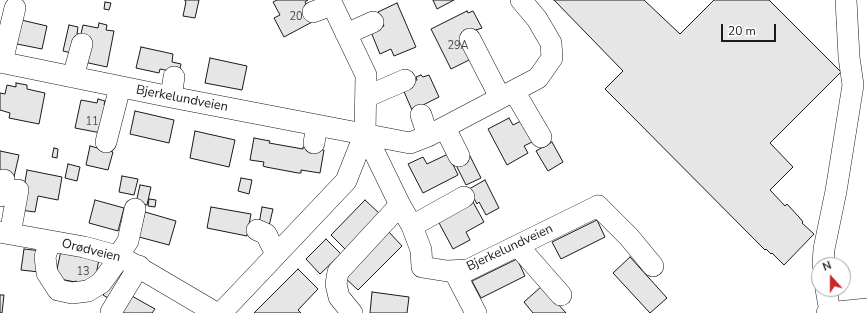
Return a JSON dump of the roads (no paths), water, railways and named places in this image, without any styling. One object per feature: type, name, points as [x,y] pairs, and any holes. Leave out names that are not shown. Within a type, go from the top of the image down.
[{"type":"street","name":"Bjerkelundveien","points":[[1,66],[73,77],[120,87],[165,102],[316,134],[365,133],[410,143],[436,132],[538,78],[552,58],[551,43],[537,19],[521,0]]},
{"type":"street","points":[[824,257],[853,85],[849,57],[846,0]]},
{"type":"street","name":"Bjerkelundveien","points":[[331,2],[366,75],[365,133],[400,205],[412,226],[421,250],[422,267],[447,271],[468,270],[598,206],[629,237],[653,266]]},
{"type":"street","points":[[313,12],[331,2]]},
{"type":"street","points":[[1,66],[14,8]]},
{"type":"street","points":[[346,34],[373,22]]},
{"type":"street","points":[[470,39],[512,92],[541,137]]},
{"type":"street","points":[[73,77],[82,44]]},
{"type":"street","points":[[165,102],[174,77]]},
{"type":"street","points":[[366,97],[405,80]]},
{"type":"street","points":[[106,142],[120,87]]},
{"type":"street","points":[[421,115],[459,156]]},
{"type":"street","points":[[221,313],[346,181],[365,133]]},
{"type":"street","points":[[5,233],[7,188]]},
{"type":"street","points":[[412,226],[464,197]]},
{"type":"street","points":[[352,313],[339,297],[336,284],[338,272],[400,205]]},
{"type":"street","points":[[50,241],[45,258],[47,273],[58,290],[72,293],[88,291],[101,283],[128,241],[135,209]]},
{"type":"street","points":[[257,230],[266,234],[276,254]]},
{"type":"street","name":"Orødveien","points":[[5,233],[84,247],[119,256],[139,266],[216,313]]},
{"type":"street","points":[[518,246],[561,295]]},
{"type":"street","points":[[111,312],[139,266]]},
{"type":"street","points":[[454,271],[476,313]]},
{"type":"street","points":[[827,297],[829,313],[867,309]]}]
